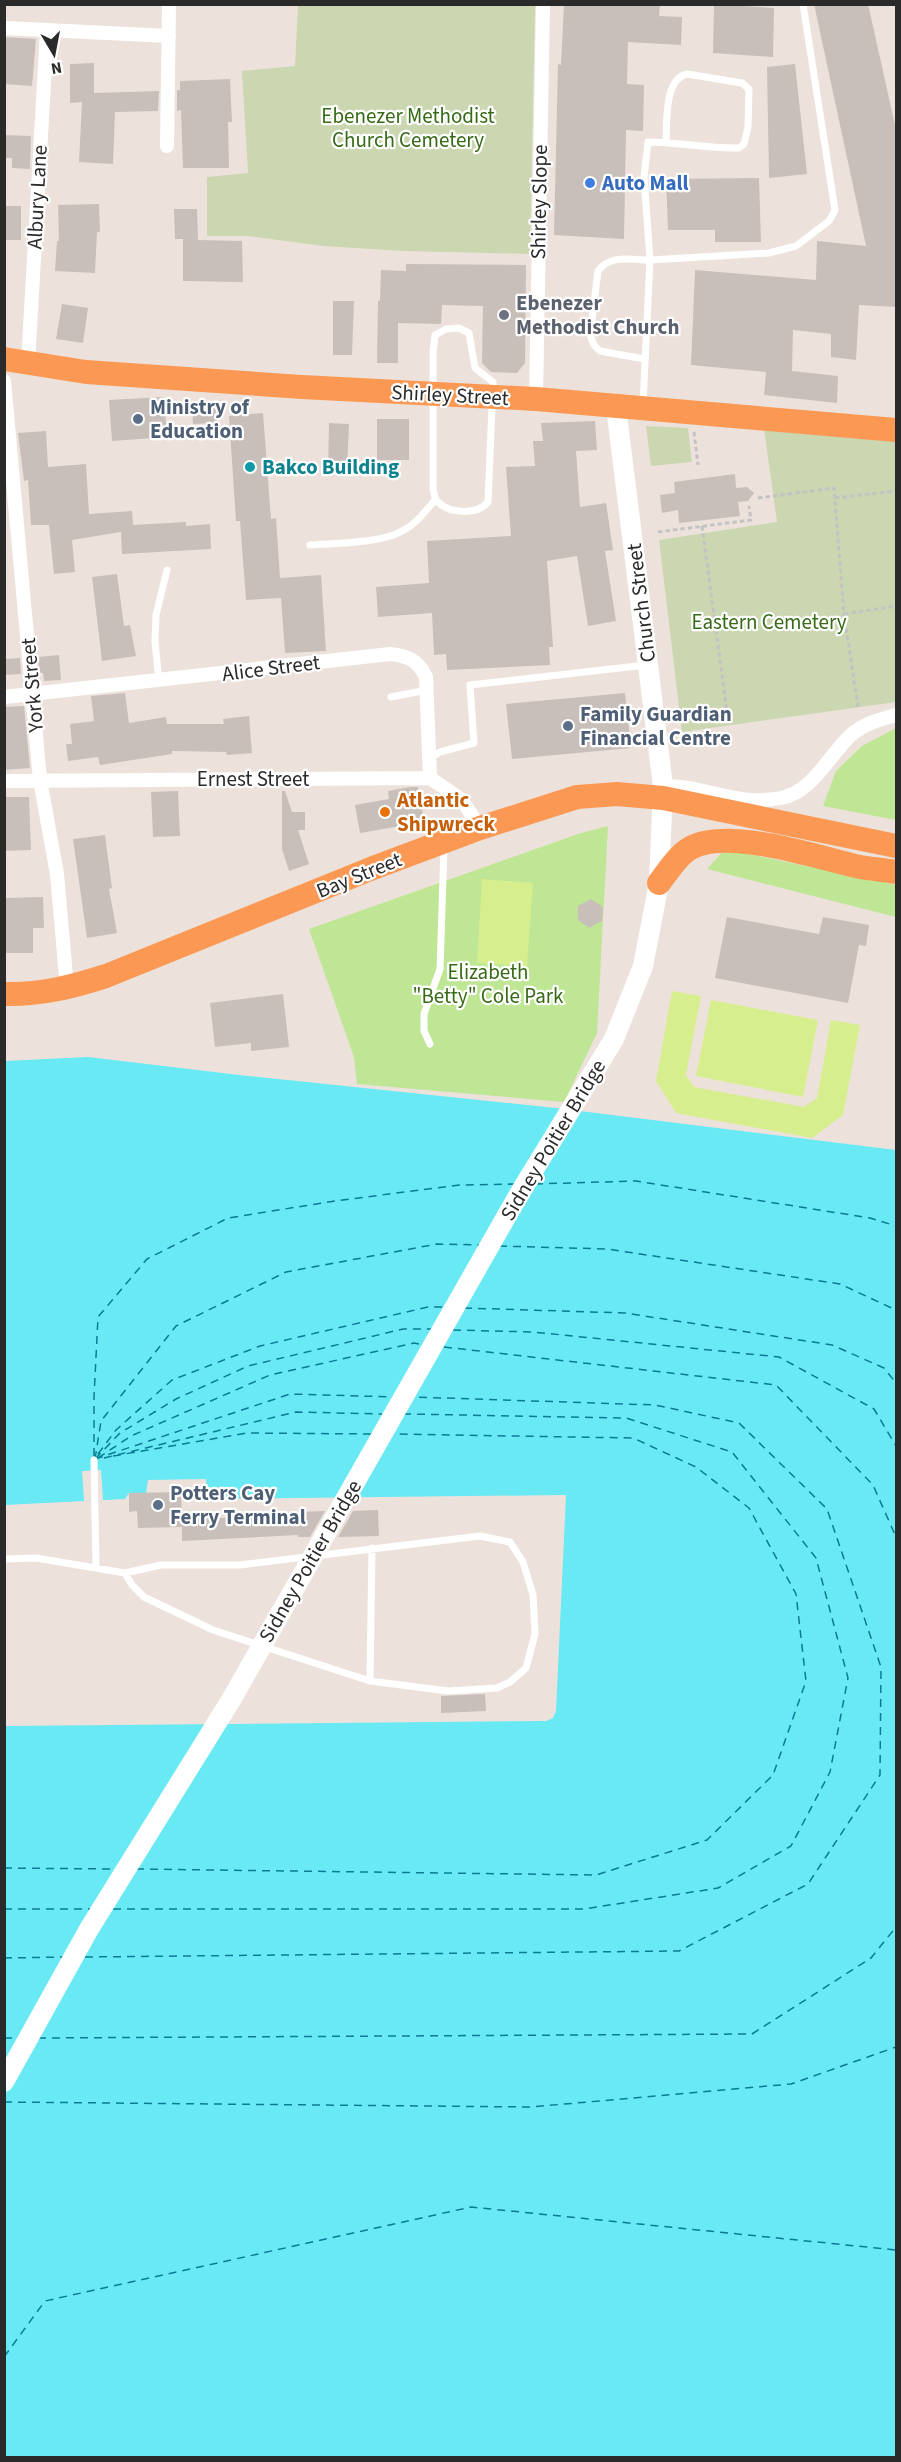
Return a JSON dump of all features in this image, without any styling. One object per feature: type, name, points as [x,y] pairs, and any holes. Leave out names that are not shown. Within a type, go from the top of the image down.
[{"type":"highway","name":"Shirley Street","points":[[4,359],[86,372],[536,399],[897,430]]},
{"type":"highway","name":"Bay Street","points":[[4,994],[67,988],[139,964],[373,868],[480,828],[577,797],[663,792],[897,846]]},
{"type":"highway","points":[[659,883],[685,852],[701,843],[723,841],[762,844],[861,867],[897,872]]},
{"type":"main road","name":"Church Street","points":[[616,407],[663,792],[659,883]]},
{"type":"main road","name":"Sidney Poitier Bridge","points":[[4,2082],[90,1929],[231,1700],[500,1229],[614,1039],[643,966],[659,883]]},
{"type":"street","points":[[167,146],[170,4]]},
{"type":"street","name":"Shirley Slope","points":[[536,399],[543,4]]},
{"type":"street","points":[[4,28],[169,36]]},
{"type":"street","name":"Albury Lane","points":[[28,363],[47,31]]},
{"type":"street","name":"York Street","points":[[4,381],[40,780],[57,874],[67,988]]},
{"type":"street","name":"Alice Street","points":[[4,698],[390,654],[408,656],[421,665],[426,677],[430,778]]},
{"type":"street","points":[[663,792],[680,786],[748,800],[782,798],[804,788],[852,733],[869,723],[897,715]]},
{"type":"street","points":[[430,778],[462,800],[480,828]]},
{"type":"street","name":"Ernest Street","points":[[4,781],[430,778]]},
{"type":"lane","points":[[644,359],[600,351],[594,345],[590,335],[598,272],[603,264],[611,260],[769,253],[796,246],[829,221],[836,210],[803,4]]},
{"type":"lane","points":[[643,409],[650,260],[644,177],[648,142],[739,148],[744,144],[748,127],[749,88],[742,83],[687,74],[679,76],[672,83],[666,142]]},
{"type":"lane","points":[[459,328],[469,333],[474,368],[493,382],[488,502],[484,507],[472,511],[453,510],[435,500],[433,488],[435,335],[446,329],[459,328]]},
{"type":"lane","points":[[310,545],[370,540],[399,534],[415,523],[435,500]]},
{"type":"lane","points":[[159,681],[155,642],[156,615],[167,570]]},
{"type":"lane","points":[[429,759],[440,752],[474,743],[470,685],[648,665]]},
{"type":"lane","points":[[391,697],[427,690]]},
{"type":"lane","points":[[430,1044],[424,1031],[424,1014],[440,969],[444,842]]},
{"type":"lane","points":[[94,1460],[96,1567]]},
{"type":"lane","points":[[4,1559],[36,1558],[125,1573],[161,1565],[240,1565],[480,1536],[510,1542],[523,1562],[533,1595],[535,1634],[526,1668],[510,1682],[497,1688],[448,1691],[370,1681],[213,1630],[144,1597],[132,1585],[125,1573]]},
{"type":"lane","points":[[370,1681],[372,1548]]},
{"type":"path","points":[[693,425],[698,465]]},
{"type":"path","points":[[758,498],[834,488],[844,614],[858,706]]},
{"type":"path","points":[[835,498],[897,491]]},
{"type":"path","points":[[658,532],[751,520],[749,506]]},
{"type":"path","points":[[702,526],[729,726]]},
{"type":"path","points":[[844,614],[897,606]]},
{"type":"green space","name":"Ebenezer Methodist Church Cemetery","points":[[298,5],[535,5],[530,254],[403,251],[323,246],[248,236],[207,236],[207,177],[248,173],[242,71],[295,66]]},
{"type":"green space","points":[[646,426],[688,428],[692,462],[651,466]]},
{"type":"green space","name":"Eastern Cemetery","points":[[764,429],[896,439],[896,702],[682,732],[659,540],[777,522]]},
{"type":"green space","points":[[896,728],[896,820],[823,806],[836,771],[862,746]]},
{"type":"green space","name":"Elizabeth \"Betty\" Cole Park","points":[[608,826],[597,1033],[564,1102],[357,1084],[354,1057],[309,929],[581,833]]},
{"type":"green space","points":[[725,849],[896,885],[896,917],[707,869]]},
{"type":"green space","points":[[482,879],[533,883],[527,966],[477,963]]},
{"type":"green space","points":[[672,991],[701,996],[686,1075],[694,1087],[804,1107],[817,1098],[831,1020],[860,1025],[843,1115],[812,1138],[676,1113],[656,1081]]},
{"type":"green space","points":[[711,1000],[818,1020],[803,1097],[696,1076]]},
{"type":"water","points":[[88,1057],[556,1108],[896,1150],[896,2457],[5,2457],[5,1726],[546,1721],[553,1718],[556,1711],[566,1495],[207,1499],[206,1479],[148,1480],[146,1493],[129,1493],[125,1499],[5,1505],[5,1061]]},
{"type":"pier","points":[[101,1470],[103,1500],[84,1501],[82,1471]]},
{"type":"building","name":"Auto Mall","points":[[564,4],[660,4],[659,16],[682,17],[681,45],[628,42],[627,84],[644,85],[643,131],[626,130],[624,239],[554,235],[558,64],[561,65]]},
{"type":"building","points":[[714,4],[774,8],[773,57],[713,53]]},
{"type":"building","points":[[814,4],[868,4],[897,134],[897,307],[859,305],[856,360],[831,357],[831,334],[793,330],[792,371],[838,376],[837,403],[764,395],[766,372],[691,365],[695,270],[816,280],[817,241],[866,246]]},
{"type":"building","points":[[4,37],[36,39],[32,86],[4,84]]},
{"type":"building","points":[[94,63],[94,93],[159,91],[158,111],[115,112],[113,164],[79,162],[82,102],[70,103],[70,64]]},
{"type":"building","points":[[795,64],[807,174],[769,178],[767,67]]},
{"type":"building","points":[[230,79],[232,122],[228,122],[229,168],[183,168],[181,110],[177,111],[177,90],[180,90],[180,81]]},
{"type":"building","points":[[4,135],[31,136],[30,169],[12,168],[12,158],[4,158]]},
{"type":"building","points":[[759,178],[761,242],[715,242],[715,230],[668,230],[666,179]]},
{"type":"building","points":[[99,204],[100,232],[97,232],[95,273],[55,271],[57,241],[59,241],[58,205]]},
{"type":"building","points":[[4,206],[21,206],[21,240],[4,240]]},
{"type":"building","points":[[174,209],[197,209],[198,240],[242,241],[243,282],[183,281],[183,239],[175,239]]},
{"type":"building","name":"Ebenezer Methodist Church","points":[[406,264],[526,265],[525,363],[517,373],[491,372],[482,363],[483,306],[442,305],[441,324],[398,323],[398,363],[377,363],[381,270],[406,271]]},
{"type":"building","points":[[333,301],[354,301],[352,355],[333,355]]},
{"type":"building","points":[[62,304],[88,308],[83,343],[56,339]]},
{"type":"building","name":"Ministry of Education","points":[[164,397],[167,437],[112,441],[109,400]]},
{"type":"building","points":[[217,406],[217,423],[193,424],[192,408]]},
{"type":"building","points":[[263,413],[271,519],[276,518],[280,578],[321,575],[326,651],[285,653],[281,598],[246,600],[240,521],[236,521],[229,416]]},
{"type":"building","points":[[377,419],[409,419],[409,460],[377,460]]},
{"type":"building","points":[[595,421],[597,450],[576,451],[580,507],[606,503],[613,550],[605,551],[616,621],[588,626],[577,556],[547,561],[553,647],[549,647],[550,665],[447,670],[446,654],[434,655],[432,613],[378,617],[376,587],[429,583],[427,541],[511,536],[506,467],[535,466],[533,441],[543,441],[541,423]]},
{"type":"building","points":[[329,423],[349,424],[347,470],[328,469]]},
{"type":"building","points":[[46,431],[48,467],[86,464],[89,514],[132,511],[133,525],[186,522],[186,526],[210,524],[211,549],[122,554],[121,532],[72,540],[75,572],[54,574],[49,525],[31,525],[28,480],[24,481],[18,433]]},
{"type":"building","points":[[735,474],[736,488],[747,487],[754,493],[748,501],[738,502],[740,516],[679,523],[678,510],[662,513],[660,495],[675,493],[674,482]]},
{"type":"building","points":[[117,574],[124,626],[130,625],[136,656],[102,661],[92,577]]},
{"type":"building","points":[[59,655],[61,680],[44,681],[43,673],[39,673],[38,657]]},
{"type":"building","points":[[20,658],[21,674],[4,675],[4,659]]},
{"type":"building","points":[[125,693],[129,723],[166,717],[167,724],[224,724],[223,719],[249,716],[252,753],[227,755],[226,752],[172,751],[172,754],[100,765],[98,757],[68,761],[66,744],[72,744],[70,724],[94,721],[91,696]]},
{"type":"building","name":"Family Guardian Financial Centre","points":[[625,693],[631,748],[512,759],[506,704]]},
{"type":"building","points":[[24,706],[30,768],[4,770],[4,707]]},
{"type":"building","points":[[418,787],[424,822],[360,833],[355,805],[389,799],[388,791]]},
{"type":"building","points":[[178,791],[180,836],[153,837],[151,792]]},
{"type":"building","points":[[282,791],[285,791],[292,812],[305,812],[305,830],[298,830],[309,864],[289,871],[282,849]]},
{"type":"building","points":[[4,797],[29,797],[31,850],[4,851]]},
{"type":"building","points":[[105,835],[112,888],[109,889],[117,933],[87,938],[73,839]]},
{"type":"building","points":[[43,897],[44,928],[33,928],[33,953],[4,953],[4,898]]},
{"type":"building","points":[[591,899],[603,907],[602,921],[589,928],[578,920],[578,906]]},
{"type":"building","points":[[727,917],[819,934],[823,917],[869,925],[866,946],[859,945],[848,1003],[715,978]]},
{"type":"building","points":[[283,994],[289,1047],[251,1051],[251,1043],[215,1047],[210,1003]]},
{"type":"building","points":[[181,1492],[182,1519],[250,1517],[250,1514],[325,1511],[310,1537],[298,1537],[298,1535],[182,1541],[182,1527],[138,1528],[137,1511],[129,1512],[129,1493]]},
{"type":"building","points":[[378,1510],[379,1536],[338,1537],[353,1511]]},
{"type":"building","points":[[485,1694],[486,1711],[441,1713],[441,1696]]},
{"type":"ferry route","points":[[535,1184],[636,1181],[870,1218],[896,1226]]},
{"type":"ferry route","points":[[94,1456],[98,1317],[147,1259],[228,1218],[459,1185],[515,1184]]},
{"type":"ferry route","points":[[95,1459],[101,1421],[176,1326],[286,1272],[437,1244],[480,1245]]},
{"type":"ferry route","points":[[499,1246],[607,1249],[840,1284],[896,1310]]},
{"type":"ferry route","points":[[98,1454],[116,1430],[172,1380],[260,1346],[428,1307],[444,1307]]},
{"type":"ferry route","points":[[464,1308],[625,1313],[832,1345],[884,1368],[896,1383]]},
{"type":"ferry route","points":[[95,1459],[120,1433],[176,1399],[248,1366],[403,1329],[433,1329]]},
{"type":"ferry route","points":[[453,1330],[533,1332],[779,1357],[874,1409],[896,1446]]},
{"type":"ferry route","points":[[98,1458],[131,1436],[270,1375],[414,1343],[424,1345]]},
{"type":"ferry route","points":[[444,1347],[776,1385],[873,1485],[896,1537]]},
{"type":"ferry route","points":[[95,1459],[290,1394],[395,1397]]},
{"type":"ferry route","points":[[85,1957],[679,1951],[808,1884],[880,1775],[881,1667],[827,1509],[739,1423],[655,1405],[414,1397]]},
{"type":"ferry route","points":[[104,1458],[296,1412],[382,1414]]},
{"type":"ferry route","points":[[113,1909],[584,1909],[718,1888],[791,1846],[830,1772],[848,1678],[816,1558],[732,1452],[626,1418],[405,1414]]},
{"type":"ferry route","points":[[113,1456],[247,1433],[373,1434]]},
{"type":"ferry route","points":[[136,1869],[596,1875],[707,1840],[773,1775],[806,1681],[796,1594],[749,1508],[696,1467],[633,1438],[393,1434]]},
{"type":"ferry route","points":[[4,1868],[116,1869]]},
{"type":"ferry route","points":[[4,1909],[90,1909]]},
{"type":"ferry route","points":[[38,2038],[752,2034],[871,1958],[896,1927]]},
{"type":"ferry route","points":[[4,1958],[63,1957]]},
{"type":"ferry route","points":[[4,2038],[18,2038]]},
{"type":"ferry route","points":[[4,2102],[531,2107],[791,2084],[896,2047]]},
{"type":"ferry route","points":[[4,2357],[45,2301],[471,2207],[896,2250]]},
{"type":"place","name":"Auto Mall","points":[[590,183]]},
{"type":"place","name":"Ebenezer Methodist Church","points":[[504,315]]},
{"type":"place","name":"Ministry of Education","points":[[138,419]]},
{"type":"place","name":"Bakco Building","points":[[250,467]]},
{"type":"place","name":"Family Guardian Financial Centre","points":[[568,726]]},
{"type":"place","name":"Atlantic Shipwreck","points":[[385,812]]},
{"type":"place","name":"Potters Cay Ferry Terminal","points":[[158,1505]]}]
